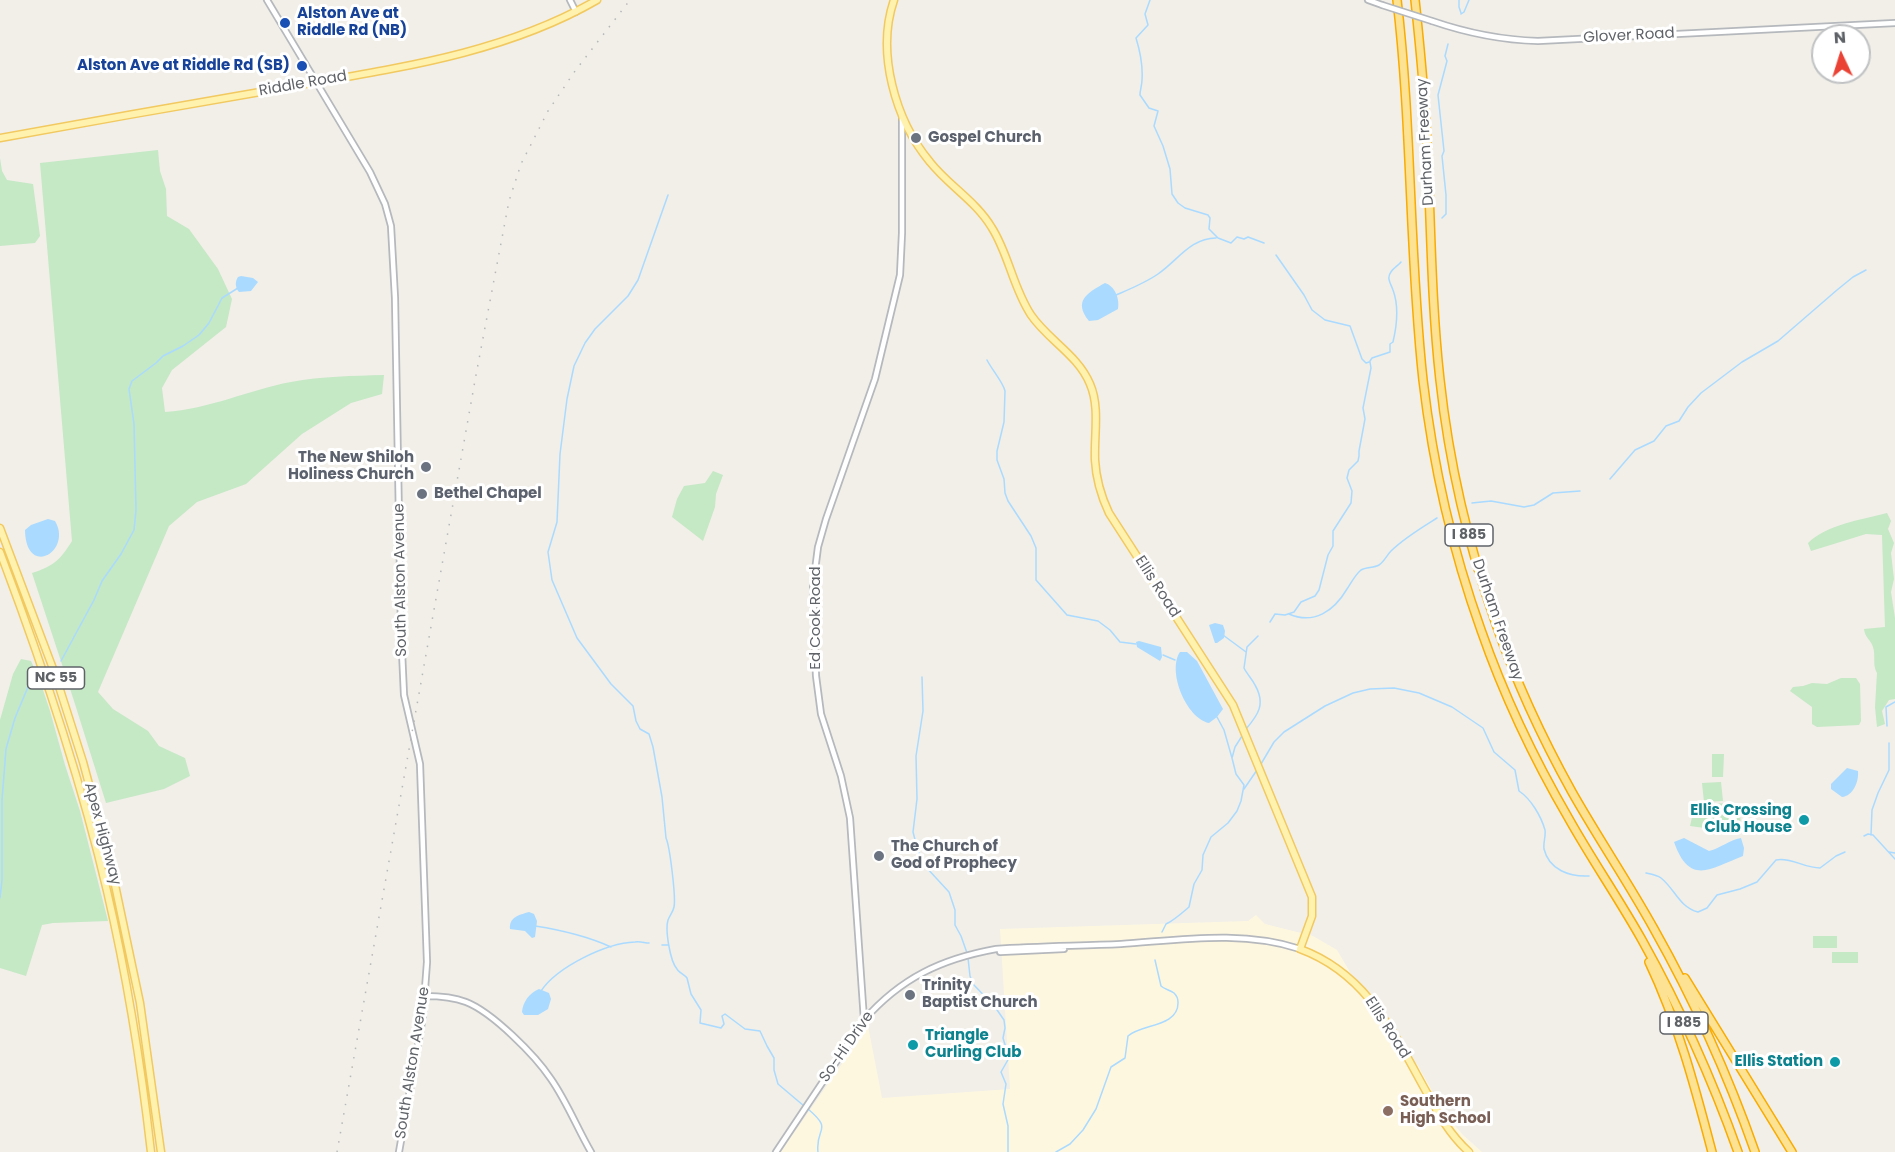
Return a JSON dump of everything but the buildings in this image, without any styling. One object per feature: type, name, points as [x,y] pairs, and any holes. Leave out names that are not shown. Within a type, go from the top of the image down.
[{"type":"highway","name":"Durham Freeway","points":[[1397,0],[1406,97],[1423,379],[1433,449],[1460,563],[1481,630],[1516,717],[1558,800],[1653,960],[1712,1084],[1738,1152]]},
{"type":"highway","name":"Durham Freeway","points":[[1415,0],[1425,106],[1438,366],[1449,446],[1469,536],[1488,603],[1540,731],[1572,793],[1656,932],[1703,1025],[1755,1152]]},
{"type":"highway","points":[[1618,900],[1651,966],[1678,1031],[1712,1152]]},
{"type":"highway","points":[[1656,932],[1792,1152]]},
{"type":"main road","name":"Riddle Road","points":[[0,138],[415,64],[482,48],[537,30],[597,0]]},
{"type":"main road","name":"Ellis Road","points":[[894,0],[888,23],[886,56],[902,116],[912,138],[931,164],[978,208],[993,228],[1018,293],[1032,316],[1080,365],[1090,384],[1096,414],[1095,460],[1101,495],[1109,513],[1233,705],[1311,897],[1312,916],[1300,949],[1331,964],[1355,982],[1370,998],[1395,1036],[1443,1123],[1469,1152]]},
{"type":"main road","name":"Apex Highway","points":[[0,528],[60,691],[83,762],[111,866],[142,1012],[161,1152]]},
{"type":"main road","name":"Apex Highway","points":[[0,552],[62,727],[99,860],[130,1004],[152,1152]]},
{"type":"street","name":"South Alston Avenue","points":[[267,0],[378,188],[386,204],[391,226],[395,298],[401,639],[404,695],[419,753],[421,774],[427,962],[423,1016],[399,1152]]},
{"type":"street","points":[[570,0],[576,12]]},
{"type":"street","name":"Glover Road","points":[[1368,0],[1479,35],[1515,40],[1538,41],[1895,23]]},
{"type":"street","name":"Ed Cook Road","points":[[864,1020],[850,818],[841,776],[821,714],[816,676],[813,586],[818,547],[878,370],[900,276],[902,116]]},
{"type":"street","name":"So-Hi Drive","points":[[776,1152],[864,1020],[906,981],[939,964],[974,953],[1042,951],[1099,945],[1238,938],[1271,941],[1300,949]]},
{"type":"street","points":[[425,996],[451,998],[477,1007],[515,1040],[551,1079],[591,1152]]},
{"type":"shaded area","points":[[1256,915],[1265,924],[1313,936],[1337,950],[1402,1061],[1417,1064],[1445,1114],[1482,1152],[781,1152],[868,1026],[882,1098],[1010,1089],[1000,929],[1248,921]]},
{"type":"green space","points":[[158,150],[160,171],[166,189],[167,216],[189,229],[218,269],[232,299],[226,327],[172,370],[162,388],[165,412],[198,407],[275,385],[303,380],[384,375],[382,394],[351,403],[302,434],[246,484],[197,502],[169,526],[98,692],[113,709],[148,731],[159,746],[185,758],[190,776],[164,789],[106,803],[32,573],[56,562],[72,541],[40,163]]},
{"type":"green space","points":[[0,158],[2,171],[7,180],[33,184],[40,236],[35,243],[0,246]]},
{"type":"green space","points":[[713,471],[723,475],[703,541],[672,517],[677,499],[684,486],[705,483]]},
{"type":"green space","points":[[1887,513],[1891,521],[1888,529],[1894,543],[1891,553],[1894,579],[1891,592],[1895,618],[1895,699],[1889,700],[1882,711],[1885,724],[1877,727],[1875,707],[1877,673],[1873,647],[1864,629],[1885,627],[1882,535],[1866,534],[1811,551],[1808,543],[1835,527]]},
{"type":"green space","points":[[21,659],[31,661],[50,711],[80,811],[108,921],[42,925],[26,976],[0,968],[0,720],[13,674]]},
{"type":"green space","points":[[1841,678],[1856,678],[1860,684],[1861,721],[1859,725],[1817,727],[1812,724],[1812,707],[1790,691],[1793,687],[1812,683],[1827,684]]},
{"type":"green space","points":[[1712,754],[1724,754],[1723,777],[1712,777]]},
{"type":"green space","points":[[1721,782],[1723,801],[1704,802],[1702,783]]},
{"type":"green space","points":[[1739,803],[1741,826],[1712,829],[1690,826],[1695,804]]},
{"type":"green space","points":[[1813,936],[1837,936],[1837,948],[1813,948]]},
{"type":"green space","points":[[1832,952],[1858,952],[1858,963],[1832,963]]},
{"type":"water","points":[[241,276],[253,278],[258,282],[251,291],[239,292],[236,280]]},
{"type":"water","points":[[1105,283],[1116,293],[1118,309],[1098,320],[1089,321],[1082,308],[1084,298]]},
{"type":"water","points":[[48,519],[55,521],[59,532],[58,542],[54,550],[40,557],[33,553],[27,545],[25,530],[31,525]]},
{"type":"water","points":[[1215,623],[1223,625],[1225,631],[1224,638],[1217,643],[1215,643],[1209,625]]},
{"type":"water","points":[[1136,642],[1161,647],[1160,661],[1137,647]]},
{"type":"water","points":[[1180,652],[1187,652],[1197,661],[1223,709],[1209,723],[1193,712],[1181,693],[1176,670]]},
{"type":"water","points":[[1847,768],[1858,771],[1857,780],[1855,788],[1842,797],[1831,789],[1831,784]]},
{"type":"water","points":[[1684,838],[1709,851],[1741,838],[1744,848],[1743,856],[1711,869],[1694,869],[1687,865],[1680,856],[1674,842]]},
{"type":"water","points":[[529,912],[534,914],[537,921],[535,937],[532,938],[525,931],[510,929],[513,919]]},
{"type":"water","points":[[539,989],[549,993],[551,999],[548,1009],[538,1015],[524,1015],[522,1012],[525,1001],[529,995]]},
{"type":"waterway","points":[[1150,0],[1145,14],[1148,25],[1136,38],[1142,69],[1140,95],[1149,108],[1158,111],[1154,126],[1170,169],[1172,194],[1185,208],[1208,215],[1209,229],[1218,238],[1231,243],[1237,237],[1244,239],[1248,237],[1264,243]]},
{"type":"waterway","points":[[1459,0],[1461,13]]},
{"type":"waterway","points":[[1461,14],[1469,0]]},
{"type":"waterway","points":[[1442,218],[1446,214],[1446,195],[1438,95],[1447,61],[1445,56],[1448,44]]},
{"type":"waterway","points":[[668,195],[638,280],[628,296],[595,329],[574,366],[560,454],[557,522],[548,552],[552,580],[577,638],[611,684],[633,706],[640,729],[649,734],[662,797],[673,884],[674,907],[667,925],[669,945],[674,965],[687,978],[691,994],[701,1010],[700,1023],[721,1028],[724,1024],[722,1016],[725,1014],[745,1029],[760,1031],[774,1058],[774,1070],[778,1084],[804,1106]]},
{"type":"waterway","points":[[1116,295],[1153,277],[1199,242],[1216,238]]},
{"type":"waterway","points":[[1276,255],[1312,310],[1325,320],[1350,326],[1362,359],[1366,363],[1369,362]]},
{"type":"waterway","points":[[1370,361],[1372,358],[1390,352],[1390,344],[1393,342],[1396,329],[1397,309],[1389,276],[1401,262]]},
{"type":"waterway","points":[[1610,479],[1635,450],[1654,441],[1666,426],[1679,421],[1701,393],[1742,362],[1778,341],[1853,277],[1866,270]]},
{"type":"waterway","points":[[61,661],[102,581],[134,530],[136,510],[134,424],[129,389],[132,381],[163,356],[199,335],[209,323],[222,298],[238,288]]},
{"type":"waterway","points":[[987,360],[1005,391],[1004,422],[997,460],[1004,479],[1008,501],[1031,536],[1036,548],[1036,580],[1067,615],[1098,621],[1120,642],[1136,644]]},
{"type":"waterway","points":[[1270,622],[1275,614],[1285,615],[1294,612],[1301,602],[1315,596],[1319,590],[1328,555],[1333,546],[1333,531],[1351,503],[1352,491],[1347,478],[1349,470],[1358,461],[1359,456],[1370,362]]},
{"type":"waterway","points":[[1472,503],[1491,501],[1524,507],[1534,505],[1553,493],[1580,491]]},
{"type":"waterway","points":[[1289,614],[1307,618],[1315,617],[1330,609],[1342,597],[1361,570],[1379,565],[1401,542],[1437,518]]},
{"type":"waterway","points":[[1223,635],[1246,652]]},
{"type":"waterway","points":[[1246,729],[1257,714],[1260,704],[1258,692],[1244,668],[1247,647],[1258,636]]},
{"type":"waterway","points":[[1163,655],[1175,660]]},
{"type":"waterway","points":[[0,898],[2,800],[6,749],[15,718],[33,675]]},
{"type":"waterway","points":[[922,677],[923,711],[916,756],[917,799],[913,832],[925,866],[949,892],[955,910],[955,925],[967,953]]},
{"type":"waterway","points":[[1261,764],[1274,742],[1284,732],[1325,706],[1353,693],[1370,689],[1394,688],[1419,693],[1452,707],[1483,728],[1494,752],[1515,770],[1519,791],[1528,798],[1538,814],[1545,830],[1544,849],[1550,862],[1561,871],[1589,876]]},
{"type":"waterway","points":[[1887,726],[1886,707],[1895,702]]},
{"type":"waterway","points":[[1217,717],[1224,730],[1232,758]]},
{"type":"waterway","points":[[1162,932],[1166,924],[1189,907],[1194,884],[1202,870],[1203,855],[1211,837],[1228,823],[1237,811],[1244,785],[1236,774],[1232,758],[1235,747],[1242,736]]},
{"type":"waterway","points":[[1871,835],[1872,810],[1889,770],[1889,743]]},
{"type":"waterway","points":[[1244,789],[1257,770]]},
{"type":"waterway","points":[[1864,836],[1873,835],[1895,859]]},
{"type":"waterway","points":[[1646,873],[1661,878],[1686,906],[1698,912],[1707,908],[1717,895],[1757,882],[1776,860],[1787,860],[1820,868],[1845,852]]},
{"type":"waterway","points":[[1889,852],[1895,853]]},
{"type":"waterway","points":[[535,926],[574,934],[611,947]]},
{"type":"waterway","points":[[541,991],[558,973],[583,958],[623,943],[649,943]]},
{"type":"waterway","points":[[662,945],[668,945]]},
{"type":"waterway","points":[[968,958],[973,984],[1004,1020],[1003,1038],[1009,1058],[1001,1072],[1006,1084],[1003,1104],[1008,1126],[1008,1152]]},
{"type":"waterway","points":[[1056,1152],[1070,1144],[1083,1130],[1096,1109],[1111,1067],[1125,1058],[1128,1036],[1166,1021],[1177,1010],[1177,997],[1161,986],[1155,960]]},
{"type":"waterway","points":[[808,1109],[822,1126],[818,1152]]},
{"type":"railway","points":[[337,1152],[509,201],[521,164],[548,111],[575,71],[630,0]]},
{"type":"place","name":"Alston Ave at Riddle Rd (NB)","points":[[285,23]]},
{"type":"place","name":"Alston Ave at Riddle Rd (SB)","points":[[302,66]]},
{"type":"place","name":"Gospel Church","points":[[916,138]]},
{"type":"place","name":"The New Shiloh Holiness Church","points":[[426,467]]},
{"type":"place","name":"Bethel Chapel","points":[[422,494]]},
{"type":"place","name":"Ellis Crossing Club House","points":[[1804,820]]},
{"type":"place","name":"The Church of God of Prophecy","points":[[879,856]]},
{"type":"place","name":"Trinity Baptist Church","points":[[910,995]]},
{"type":"place","name":"Triangle Curling Club","points":[[913,1045]]},
{"type":"place","name":"Ellis Station","points":[[1835,1062]]},
{"type":"place","name":"Southern High School","points":[[1388,1111]]}]
